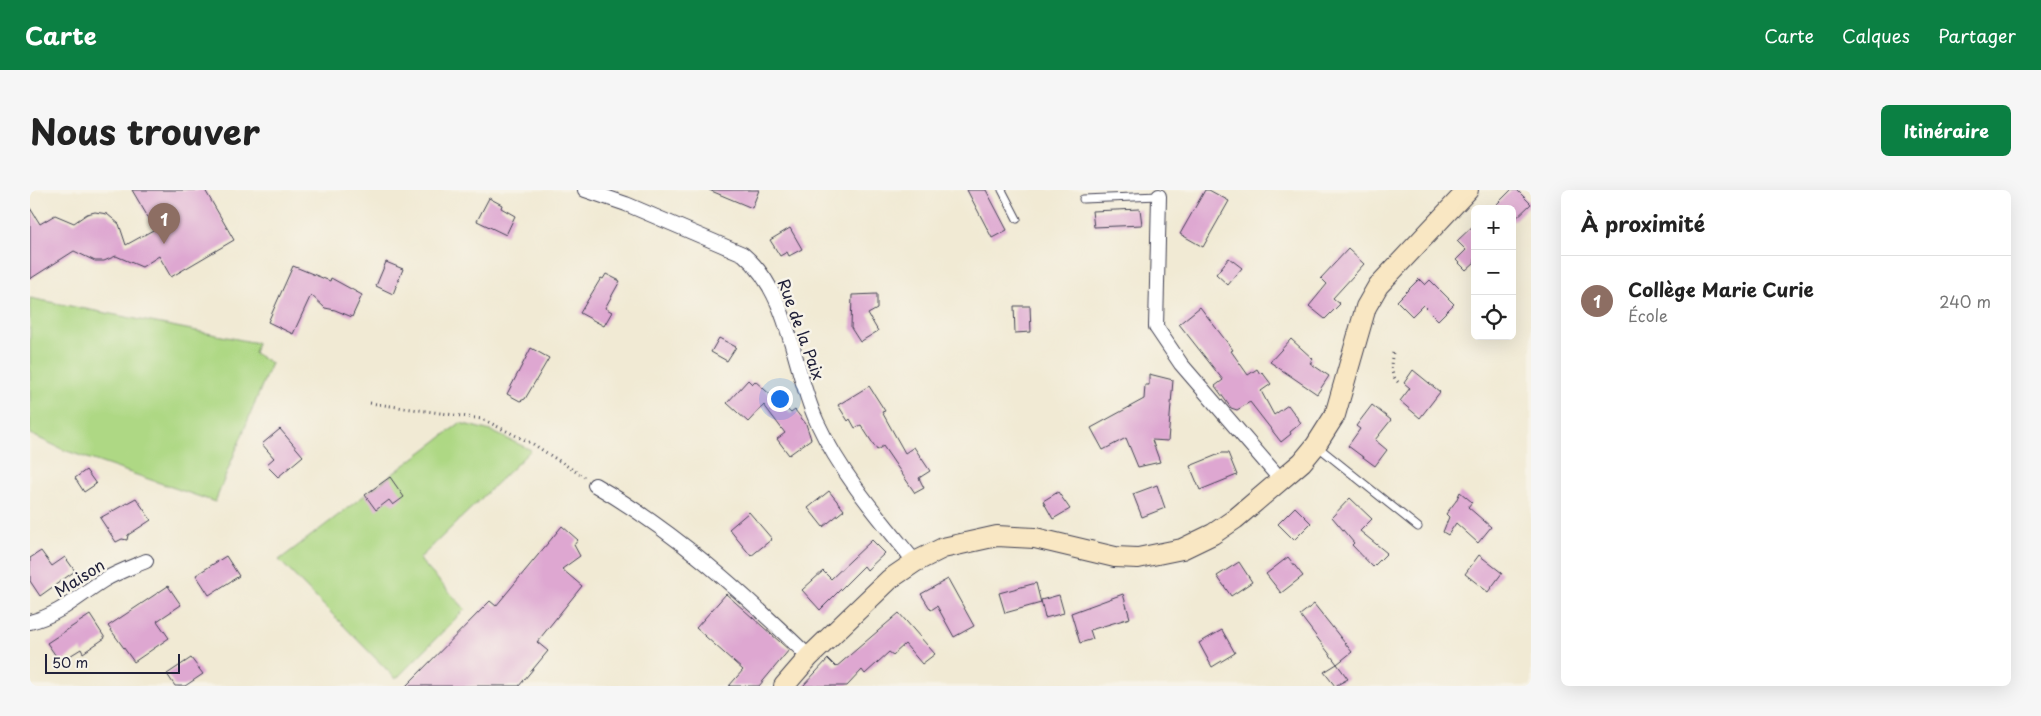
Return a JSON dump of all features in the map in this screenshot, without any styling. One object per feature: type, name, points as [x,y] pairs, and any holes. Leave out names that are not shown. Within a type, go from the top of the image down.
[{"type":"street","name":"Rue de la Paix","points":[[585,190],[626,204],[743,254],[755,264],[765,277],[778,306],[816,421],[832,451],[862,497],[915,562]]},
{"type":"street","points":[[784,686],[809,657],[890,578],[915,562],[943,548],[997,536],[1035,538],[1115,557],[1150,556],[1182,549],[1213,534],[1236,518],[1281,480],[1316,445],[1326,431],[1334,415],[1366,307],[1378,286],[1468,190]]},
{"type":"street","points":[[1159,196],[1156,327],[1180,364],[1281,480]]},
{"type":"street","points":[[595,485],[675,537],[759,608],[809,657]]},
{"type":"street","name":"Maison","points":[[30,622],[66,607],[104,580],[146,561]]},
{"type":"lane","points":[[1002,190],[1017,220]]},
{"type":"lane","points":[[1083,199],[1159,196]]},
{"type":"lane","points":[[1316,445],[1418,527]]},
{"type":"path","points":[[1393,353],[1392,373],[1394,379],[1399,383]]},
{"type":"path","points":[[370,403],[482,419],[533,444],[595,485]]},
{"type":"green space","points":[[30,298],[257,343],[254,353],[271,363],[215,502],[64,450],[30,434]]},
{"type":"green space","points":[[460,423],[491,431],[531,450],[419,559],[465,609],[396,679],[279,560]]},
{"type":"building","points":[[132,190],[205,190],[234,240],[171,277],[159,256],[142,267],[116,256],[104,261],[95,261],[74,251],[30,279],[30,208],[40,224],[55,215],[74,223],[87,214],[95,212],[107,214],[119,224],[126,245],[155,229]]},
{"type":"building","points":[[709,190],[759,190],[752,208]]},
{"type":"building","points":[[967,190],[986,190],[1007,230],[992,238]]},
{"type":"building","points":[[1205,190],[1209,190],[1229,201],[1203,247],[1180,234]]},
{"type":"building","points":[[1511,190],[1517,190],[1531,204],[1516,218],[1516,205],[1496,205]]},
{"type":"building","points":[[489,198],[502,205],[501,208],[515,216],[506,235],[477,221]]},
{"type":"building","points":[[1140,209],[1142,225],[1094,227],[1092,211]]},
{"type":"building","points":[[790,228],[802,249],[789,256],[787,252],[780,256],[770,240]]},
{"type":"building","points":[[1471,228],[1471,266],[1466,270],[1456,260],[1466,250],[1457,241]]},
{"type":"building","points":[[1348,249],[1364,264],[1333,298],[1340,304],[1325,319],[1309,306],[1327,284],[1321,278]]},
{"type":"building","points":[[1229,258],[1242,268],[1228,285],[1216,274]]},
{"type":"building","points":[[386,262],[403,269],[393,294],[376,286]]},
{"type":"building","points":[[293,266],[330,281],[331,278],[362,295],[352,317],[325,308],[311,295],[293,334],[268,322]]},
{"type":"building","points":[[606,274],[620,281],[605,308],[612,312],[604,326],[580,313],[601,278],[603,279]]},
{"type":"building","points":[[1419,279],[1425,285],[1430,280],[1454,304],[1438,320],[1423,305],[1412,316],[1397,301]]},
{"type":"building","points":[[877,294],[877,309],[868,314],[878,331],[860,342],[851,328],[852,295]]},
{"type":"building","points":[[1014,306],[1030,306],[1031,332],[1015,333]]},
{"type":"building","points":[[1200,307],[1233,350],[1231,351],[1248,375],[1257,369],[1260,374],[1262,372],[1271,384],[1261,391],[1274,415],[1288,405],[1301,423],[1281,442],[1250,402],[1237,410],[1231,408],[1215,386],[1223,380],[1179,324]]},
{"type":"building","points":[[719,338],[736,347],[727,361],[711,352]]},
{"type":"building","points":[[1291,339],[1313,359],[1310,363],[1329,376],[1317,394],[1270,362]]},
{"type":"building","points":[[531,348],[549,358],[525,399],[520,401],[507,394]]},
{"type":"building","points":[[1413,370],[1440,392],[1420,418],[1400,401],[1410,388],[1404,383]]},
{"type":"building","points":[[1149,374],[1173,380],[1168,441],[1152,440],[1160,462],[1138,467],[1126,438],[1103,450],[1091,428],[1144,399],[1145,385],[1149,385]]},
{"type":"building","points":[[748,380],[752,384],[755,381],[791,413],[795,410],[806,424],[811,439],[789,455],[777,439],[785,433],[764,405],[748,422],[727,403]]},
{"type":"building","points":[[869,386],[885,411],[882,412],[905,453],[914,447],[930,471],[919,478],[924,488],[915,493],[883,446],[877,450],[861,425],[855,428],[838,405]]},
{"type":"building","points":[[1372,405],[1391,420],[1375,440],[1387,450],[1375,466],[1348,446],[1360,429],[1356,426]]},
{"type":"building","points":[[280,429],[303,456],[278,477],[266,465],[274,458],[262,444]]},
{"type":"building","points":[[1222,453],[1228,453],[1237,475],[1200,490],[1190,466]]},
{"type":"building","points":[[86,470],[96,484],[84,492],[75,478]]},
{"type":"building","points":[[390,477],[404,497],[393,505],[389,500],[376,510],[365,495]]},
{"type":"building","points":[[1157,485],[1165,508],[1142,517],[1133,494]]},
{"type":"building","points":[[829,491],[844,510],[823,527],[808,508]]},
{"type":"building","points":[[1058,492],[1070,509],[1053,519],[1043,501]]},
{"type":"building","points":[[1460,492],[1472,502],[1468,507],[1491,527],[1478,543],[1456,523],[1448,535],[1443,532],[1449,517],[1446,514]]},
{"type":"building","points":[[136,498],[151,520],[128,535],[127,540],[122,539],[116,542],[100,518]]},
{"type":"building","points":[[1350,498],[1372,519],[1360,531],[1387,553],[1373,567],[1352,545],[1354,543],[1332,517]]},
{"type":"building","points":[[1295,507],[1311,523],[1294,540],[1278,524]]},
{"type":"building","points":[[749,512],[772,539],[751,556],[729,529]]},
{"type":"building","points":[[562,526],[578,540],[574,545],[580,556],[562,569],[582,586],[537,642],[548,651],[519,686],[406,686],[490,601],[496,606]]},
{"type":"building","points":[[872,540],[885,553],[867,570],[864,566],[820,610],[802,590],[823,571],[831,579]]},
{"type":"building","points":[[41,551],[52,566],[65,557],[75,571],[40,596],[30,581],[30,558]]},
{"type":"building","points":[[1479,555],[1502,573],[1488,592],[1465,574]]},
{"type":"building","points":[[226,556],[239,576],[209,595],[196,575]]},
{"type":"building","points":[[1288,557],[1303,576],[1281,593],[1266,574]]},
{"type":"building","points":[[1239,562],[1252,582],[1231,596],[1217,576]]},
{"type":"building","points":[[948,579],[974,626],[954,637],[937,606],[931,610],[921,594]]},
{"type":"building","points":[[1036,583],[1041,603],[1005,613],[999,593]]},
{"type":"building","points":[[168,586],[181,605],[157,621],[169,638],[134,662],[108,626]]},
{"type":"building","points":[[726,594],[789,650],[759,686],[729,686],[743,670],[696,628]]},
{"type":"building","points":[[1123,594],[1130,618],[1090,630],[1093,639],[1080,643],[1071,613]]},
{"type":"building","points":[[1059,595],[1064,613],[1045,618],[1041,600]]},
{"type":"building","points":[[1314,604],[1352,652],[1337,664],[1300,615]]},
{"type":"building","points":[[899,613],[935,654],[922,664],[905,644],[893,655],[889,652],[865,674],[862,670],[847,686],[803,686],[828,659],[836,667]]},
{"type":"building","points":[[90,615],[105,638],[83,653],[81,649],[60,662],[47,643]]},
{"type":"building","points":[[1222,630],[1235,653],[1212,667],[1199,643]]},
{"type":"building","points":[[191,658],[203,674],[185,686],[175,686],[167,674]]},
{"type":"building","points":[[1337,664],[1348,679],[1335,686],[1324,672]]},
{"type":"place","name":"Collège Marie Curie","points":[[164,244]]}]
